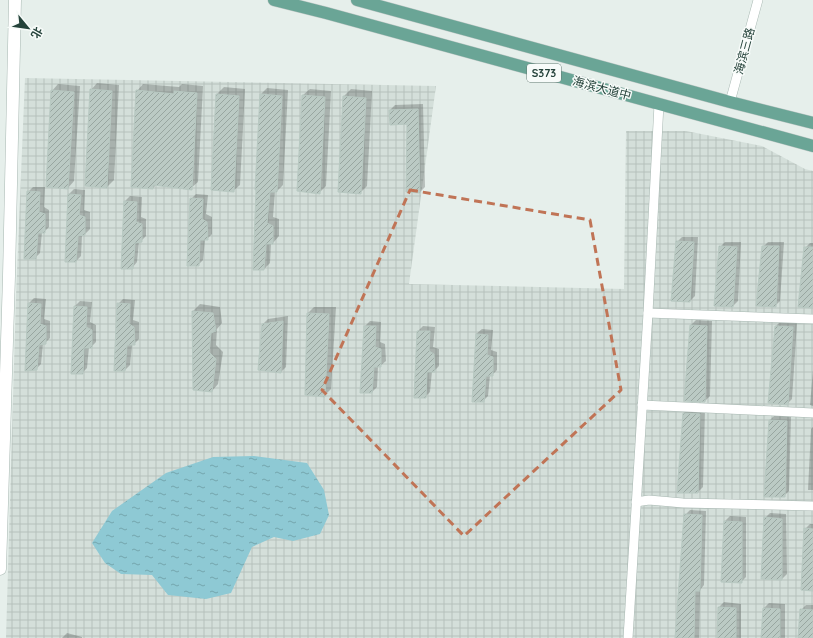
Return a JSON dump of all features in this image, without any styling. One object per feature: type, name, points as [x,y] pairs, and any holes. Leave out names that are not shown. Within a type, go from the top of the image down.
[{"type":"main road","name":"海滨大道中","points":[[274,0],[813,146]]},
{"type":"main road","name":"海滨大道中","points":[[357,0],[730,102],[813,123]]},
{"type":"street","points":[[0,569],[10,276],[15,0]]},
{"type":"street","name":"海滨三路","points":[[730,102],[758,0]]},
{"type":"street","points":[[628,638],[659,104]]},
{"type":"street","points":[[648,313],[813,319]]},
{"type":"street","points":[[642,405],[813,413]]},
{"type":"street","points":[[636,502],[649,500],[683,503],[813,506]]},
{"type":"highlighted area","points":[[410,190],[590,220],[621,390],[464,536],[322,390]]},
{"type":"shaded area","points":[[25,78],[436,86],[409,284],[624,289],[626,131],[686,131],[762,146],[805,169],[813,171],[813,638],[6,638],[16,296]]},
{"type":"water","points":[[254,456],[307,463],[324,490],[329,515],[320,534],[293,541],[274,537],[252,547],[231,593],[206,599],[168,595],[152,575],[121,574],[105,563],[92,543],[112,511],[166,473],[213,457]]},
{"type":"building","points":[[90,89],[112,91],[107,188],[85,186]]},
{"type":"building","points":[[51,90],[74,92],[68,189],[46,187]]},
{"type":"building","points":[[136,90],[174,94],[174,91],[197,93],[192,190],[153,185],[153,189],[131,187]]},
{"type":"building","points":[[216,94],[239,96],[234,192],[211,190]]},
{"type":"building","points":[[260,94],[282,96],[277,192],[270,192],[267,223],[273,226],[273,244],[266,244],[264,270],[253,270],[255,190]]},
{"type":"building","points":[[302,95],[325,97],[320,194],[297,191]]},
{"type":"building","points":[[343,96],[366,98],[361,194],[338,192]]},
{"type":"building","points":[[418,109],[420,193],[406,192],[407,124],[390,125],[389,110]]},
{"type":"building","points":[[27,191],[40,192],[39,212],[45,214],[45,233],[38,233],[36,259],[24,259]]},
{"type":"building","points":[[68,194],[81,195],[79,215],[85,217],[85,235],[78,236],[76,262],[65,262]]},
{"type":"building","points":[[190,198],[203,199],[202,219],[207,222],[208,240],[200,240],[199,266],[187,266]]},
{"type":"building","points":[[124,201],[137,202],[136,222],[142,224],[142,242],[135,243],[133,269],[121,269]]},
{"type":"building","points":[[676,241],[694,242],[690,302],[671,301]]},
{"type":"building","points":[[719,246],[737,247],[733,307],[714,306]]},
{"type":"building","points":[[762,246],[779,246],[776,307],[756,306]]},
{"type":"building","points":[[804,247],[813,247],[813,308],[798,307]]},
{"type":"building","points":[[28,303],[41,304],[40,324],[46,326],[46,344],[39,345],[37,370],[25,371]]},
{"type":"building","points":[[117,303],[130,304],[129,324],[134,327],[135,345],[127,345],[125,371],[114,371]]},
{"type":"building","points":[[74,306],[87,307],[86,327],[92,330],[92,348],[84,348],[83,374],[71,374]]},
{"type":"building","points":[[192,311],[213,313],[216,331],[211,333],[209,352],[216,359],[212,392],[193,390]]},
{"type":"building","points":[[307,313],[329,314],[325,397],[305,395]]},
{"type":"building","points":[[283,321],[281,373],[258,370],[262,324]]},
{"type":"building","points":[[690,325],[707,326],[705,402],[684,401]]},
{"type":"building","points":[[364,326],[376,326],[375,347],[381,349],[381,367],[374,367],[372,393],[360,393]]},
{"type":"building","points":[[775,326],[793,327],[788,405],[768,403]]},
{"type":"building","points":[[417,331],[430,331],[429,351],[434,354],[435,372],[427,372],[426,398],[414,398]]},
{"type":"building","points":[[476,334],[488,335],[487,355],[493,357],[493,376],[486,376],[484,402],[472,402]]},
{"type":"building","points":[[683,413],[700,414],[698,493],[677,493]]},
{"type":"building","points":[[769,420],[787,421],[785,497],[764,497]]},
{"type":"building","points":[[684,514],[702,515],[700,591],[695,591],[694,638],[675,638]]},
{"type":"building","points":[[764,517],[782,519],[782,580],[761,579]]},
{"type":"building","points":[[724,521],[742,522],[742,583],[721,582]]},
{"type":"building","points":[[804,528],[813,529],[813,591],[801,590]]},
{"type":"building","points":[[718,607],[736,608],[736,638],[717,638]]},
{"type":"building","points":[[763,608],[780,609],[780,638],[761,638]]},
{"type":"building","points":[[800,609],[813,610],[813,638],[798,638]]}]
